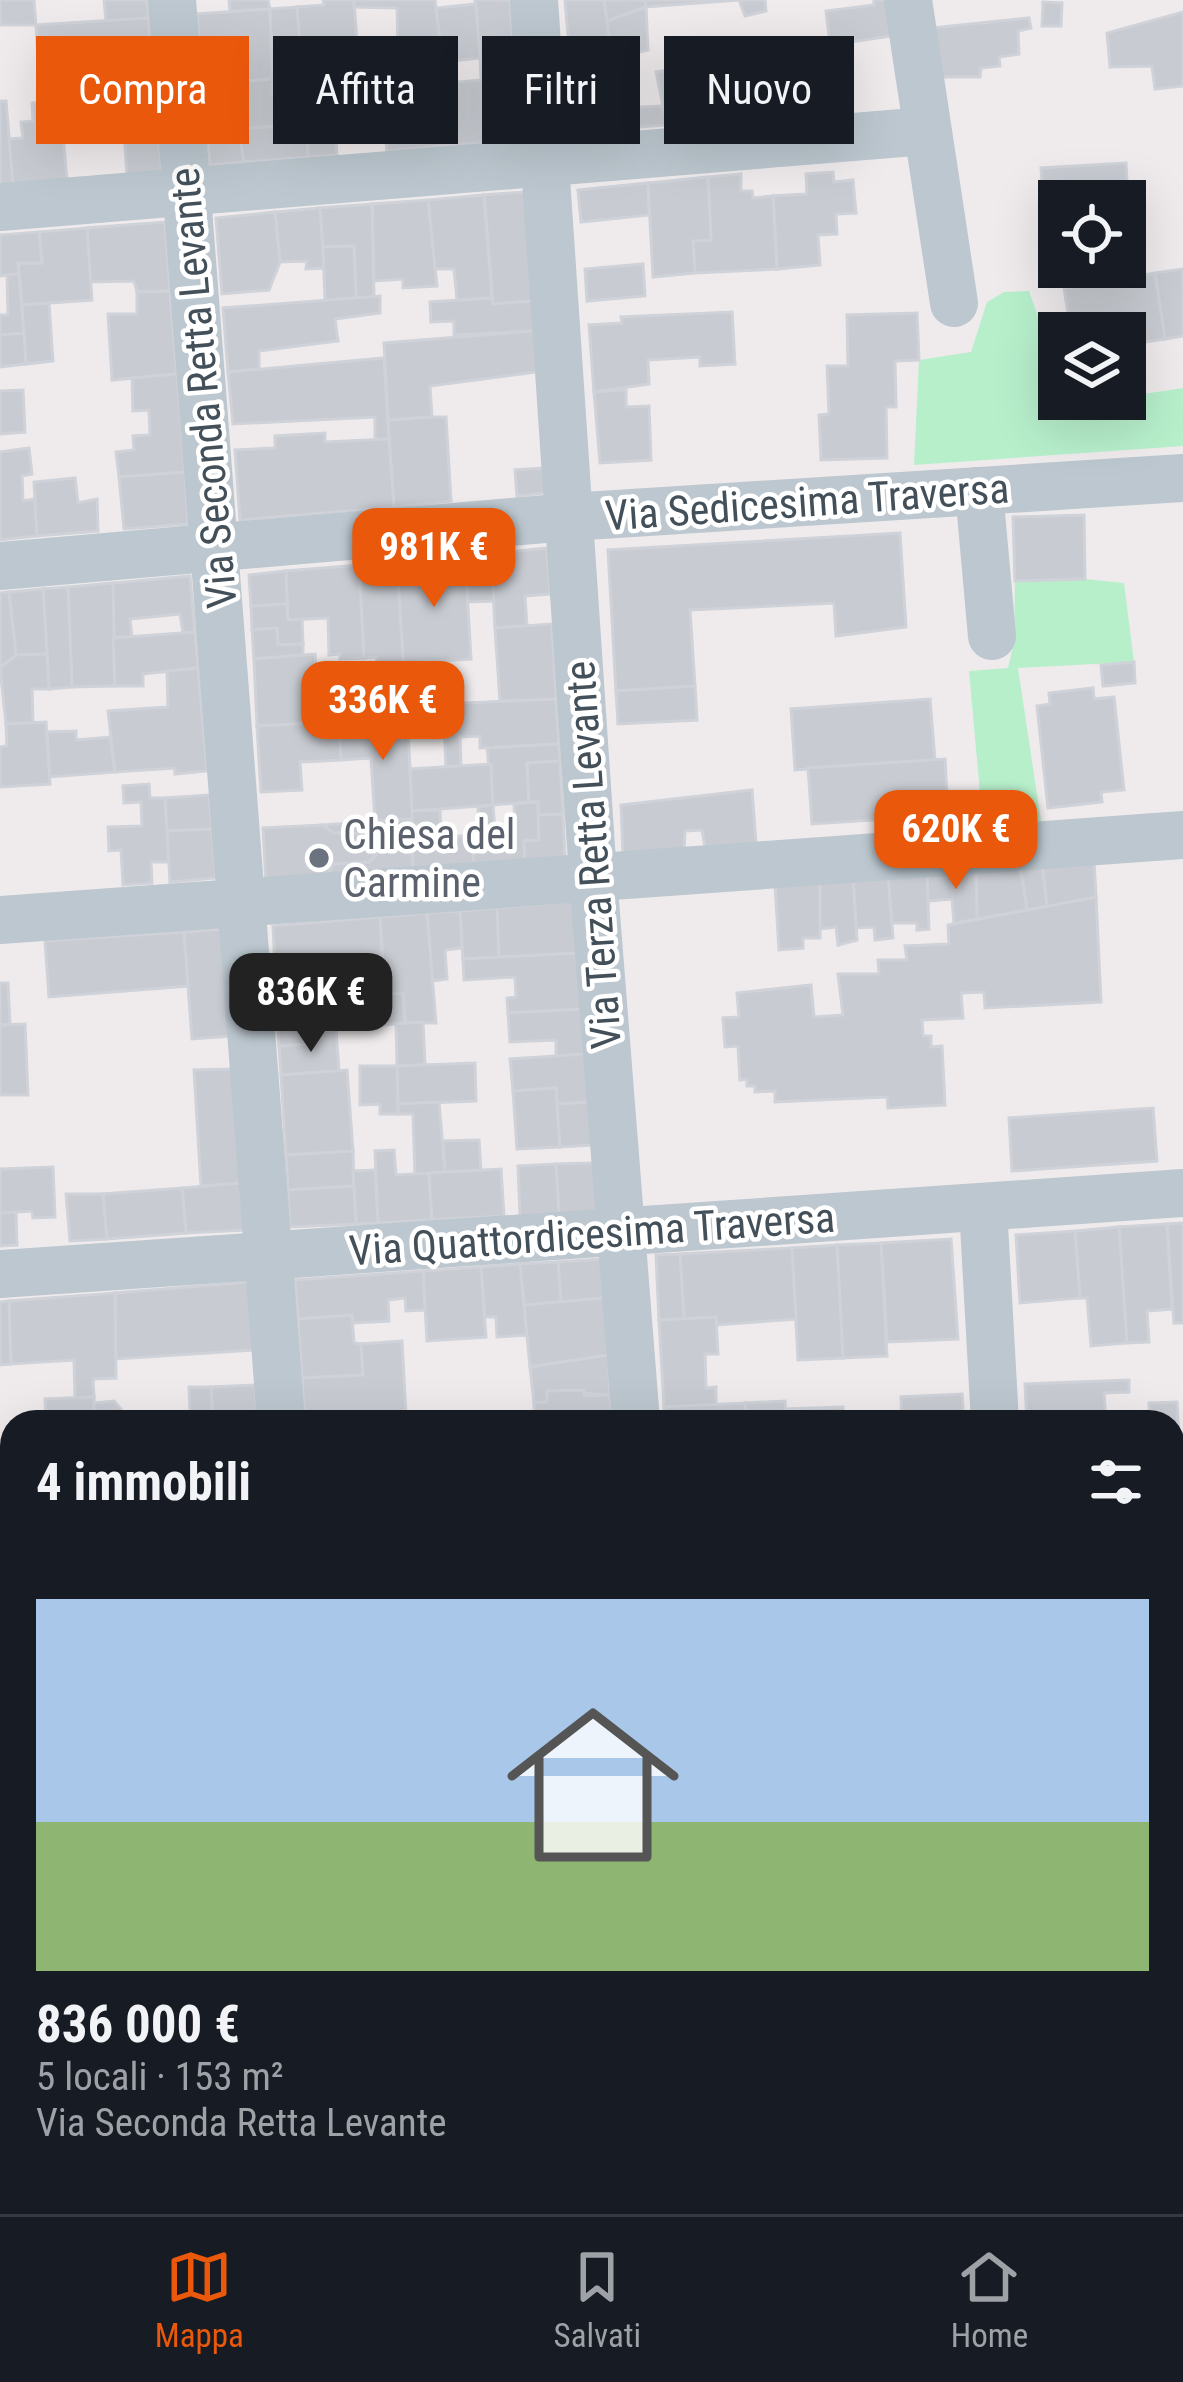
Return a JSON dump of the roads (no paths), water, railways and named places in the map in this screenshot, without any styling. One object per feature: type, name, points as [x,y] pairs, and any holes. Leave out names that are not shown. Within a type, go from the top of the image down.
[{"type":"street","name":"Via Seconda Retta Levante","points":[[172,0],[280,1410]]},
{"type":"street","name":"Via Terza Retta Levante","points":[[534,0],[593,876],[635,1410]]},
{"type":"street","points":[[908,0],[954,303]]},
{"type":"street","points":[[0,207],[926,131]]},
{"type":"street","name":"Via Sedicesima Traversa","points":[[0,566],[569,517],[1183,478]]},
{"type":"street","points":[[979,491],[992,636]]},
{"type":"street","points":[[0,920],[1183,835]]},
{"type":"street","name":"Via Quattordicesima Traversa","points":[[0,1274],[1183,1193]]},
{"type":"street","points":[[983,1207],[994,1410]]},
{"type":"place","name":"Chiesa del Carmine","points":[[319,858]]}]
